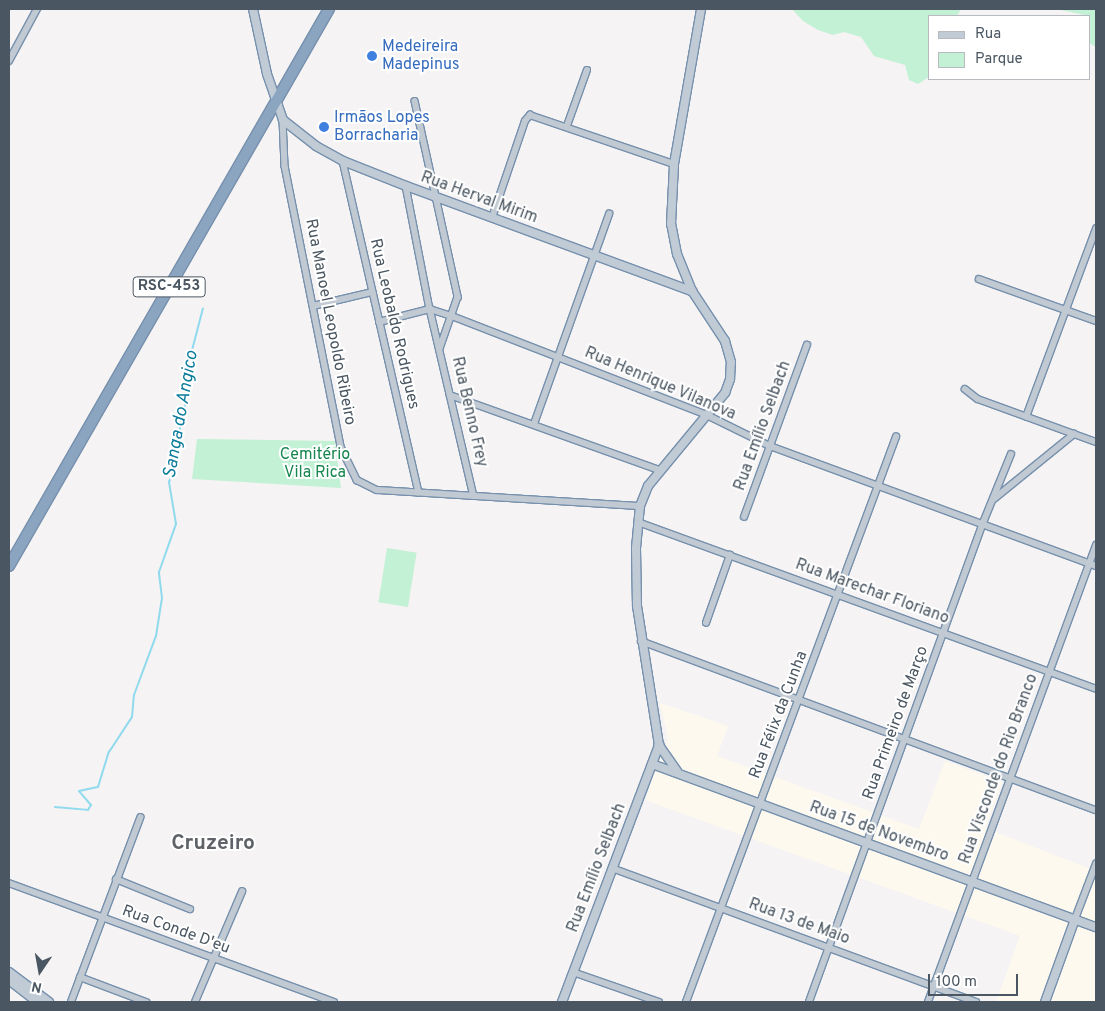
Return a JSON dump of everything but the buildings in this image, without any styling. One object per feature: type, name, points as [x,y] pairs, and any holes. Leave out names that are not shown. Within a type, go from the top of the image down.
[{"type":"highway","name":"RSC-453","points":[[9,566],[329,9]]},
{"type":"main road","name":"Rua Herval Mirim","points":[[254,9],[256,33],[275,103],[283,120],[316,146],[343,161],[406,186],[692,291]]},
{"type":"main road","points":[[676,771],[659,745],[641,641],[637,606],[638,522],[640,506],[648,486],[725,393],[731,362],[725,342],[692,291],[677,254],[671,224],[674,164],[701,9]]},
{"type":"main road","name":"Rua Emílio Selbach","points":[[562,1002],[659,745]]},
{"type":"main road","name":"Rua 15 de Novembro","points":[[652,764],[676,771],[760,804],[974,881],[1096,928]]},
{"type":"main road","points":[[1045,1002],[1075,919]]},
{"type":"main road","points":[[9,972],[13,981],[32,1001]]},
{"type":"main road","points":[[13,981],[49,1002]]},
{"type":"street","points":[[9,61],[37,9]]},
{"type":"street","points":[[567,126],[587,70]]},
{"type":"street","name":"Rua Benno Frey","points":[[416,101],[458,297],[440,349],[474,496]]},
{"type":"street","points":[[492,218],[525,121],[530,115],[567,126],[674,164]]},
{"type":"street","name":"Rua Manoel Leopoldo Ribeiro","points":[[283,120],[285,166],[347,466],[366,487],[474,496],[640,506]]},
{"type":"street","name":"Rua Leobaldo Rodrigues","points":[[343,161],[419,492]]},
{"type":"street","points":[[406,186],[430,309],[440,349]]},
{"type":"street","points":[[534,424],[610,214]]},
{"type":"street","points":[[1026,417],[1096,229]]},
{"type":"street","points":[[979,278],[1096,321]]},
{"type":"street","points":[[313,306],[372,292]]},
{"type":"street","points":[[379,322],[430,309]]},
{"type":"street","name":"Rua Henrique Vilanova","points":[[430,309],[558,356],[706,415],[770,446],[1096,566]]},
{"type":"street","name":"Rua Emílio Selbach","points":[[744,516],[807,345]]},
{"type":"street","points":[[965,389],[978,399],[1096,442]]},
{"type":"street","points":[[450,395],[660,470]]},
{"type":"street","points":[[992,500],[1074,434]]},
{"type":"street","name":"Rua Félix da Cunha","points":[[686,1002],[840,594],[896,437]]},
{"type":"street","name":"Rua Primeiro de Março","points":[[809,1002],[943,632],[1011,454]]},
{"type":"street","name":"Rua Marechar Floriano","points":[[638,522],[840,594],[1096,689]]},
{"type":"street","name":"Rua Visconde do Rio Branco","points":[[928,1002],[1096,545]]},
{"type":"street","points":[[706,623],[730,555]]},
{"type":"street","points":[[641,641],[1096,810]]},
{"type":"street","points":[[71,1002],[140,818]]},
{"type":"street","points":[[1075,919],[1096,864]]},
{"type":"street","name":"Rua 13 de Maio","points":[[612,868],[976,1002]]},
{"type":"street","points":[[116,879],[190,909]]},
{"type":"street","name":"Rua Conde D'eu","points":[[9,883],[317,999],[334,1002]]},
{"type":"street","points":[[195,1002],[212,958],[242,892]]},
{"type":"street","points":[[573,972],[659,1002]]},
{"type":"street","points":[[80,978],[146,1002]]},
{"type":"shaded area","points":[[660,703],[728,726],[717,756],[919,829],[945,761],[1002,782],[985,828],[1096,871],[1096,1002],[996,1002],[1020,936],[645,800],[668,738]]},
{"type":"green space","points":[[792,9],[961,9],[958,15],[928,15],[928,78],[918,84],[909,80],[905,65],[874,56],[861,37],[844,32],[833,35],[818,30],[803,21]]},
{"type":"green space","points":[[1056,9],[1096,9],[1096,47],[1090,44],[1090,15]]},
{"type":"green space","name":"Cemitério Vila Rica","points":[[197,439],[335,441],[341,488],[192,479]]},
{"type":"green space","points":[[387,548],[417,553],[408,607],[378,602]]},
{"type":"waterway","name":"Sanga do Angico","points":[[55,807],[88,810],[91,805],[79,791],[98,787],[109,752],[132,717],[134,695],[156,636],[162,598],[159,572],[176,524],[169,482],[176,466],[181,419],[186,403],[184,381],[203,308]]},
{"type":"place","name":"Medeireira Madepinus","points":[[372,56]]},
{"type":"place","name":"Irmãos Lopes Borracharia","points":[[324,127]]},
{"type":"district","name":"Cruzeiro","points":[[213,844]]}]
